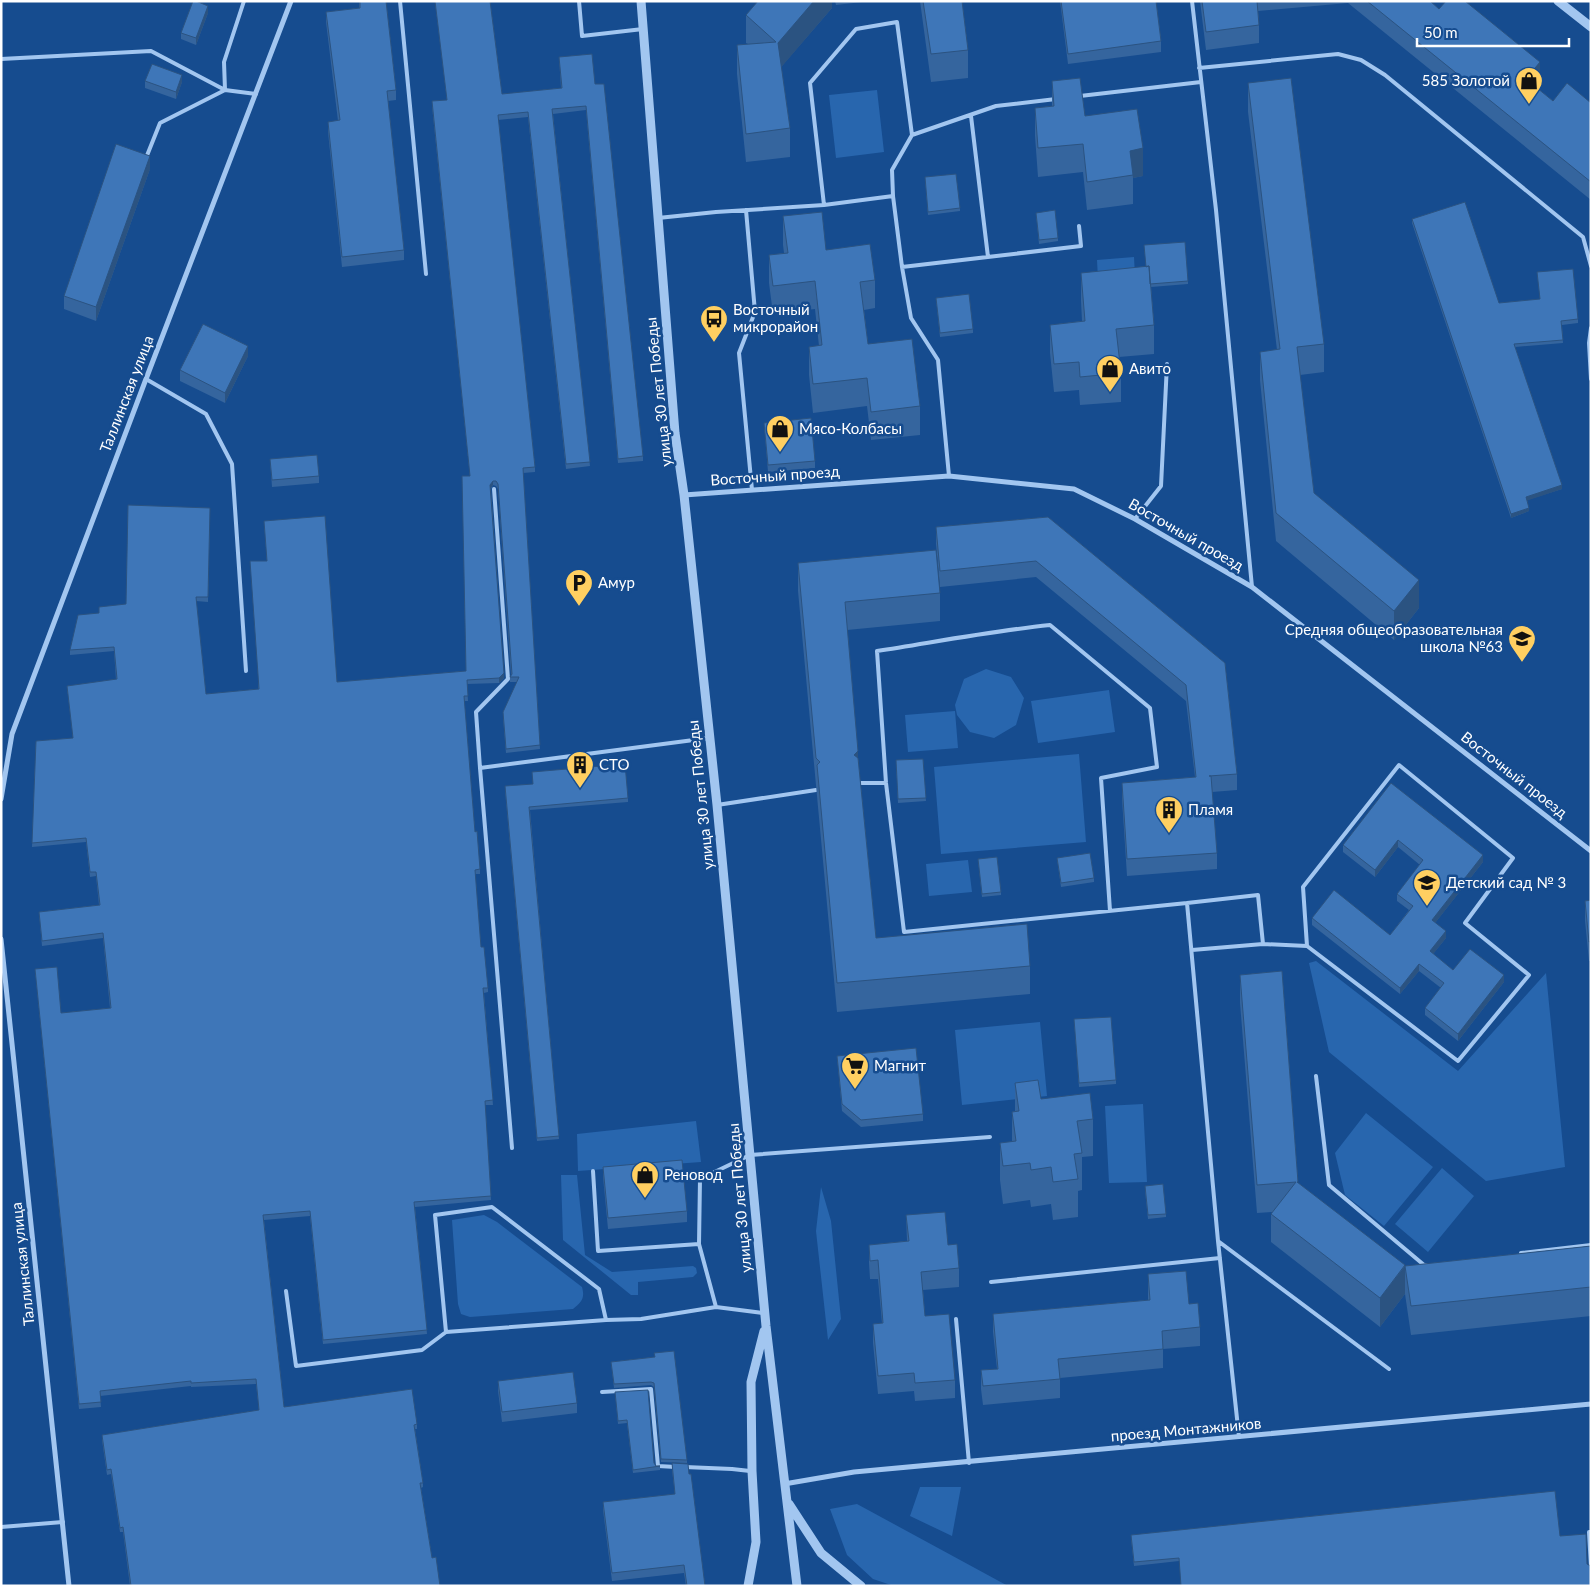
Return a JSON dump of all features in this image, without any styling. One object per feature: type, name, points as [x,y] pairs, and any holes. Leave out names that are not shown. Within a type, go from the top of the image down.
[{"type":"street","name":"Таллинская улица","points":[[1,799],[12,734],[291,1]]},
{"type":"street","name":"улица 30 лет Победы","points":[[641,1],[675,433],[684,495],[717,805],[766,1326],[797,1586]]},
{"type":"street","points":[[1558,1],[1591,28]]},
{"type":"street","name":"Восточный проезд","points":[[684,495],[949,476],[1074,489],[1135,519],[1252,587],[1591,851]]},
{"type":"street","name":"Таллинская улица","points":[[1,939],[69,1586]]},
{"type":"street","points":[[748,1586],[756,1542],[752,1472],[751,1382],[766,1326]]},
{"type":"street","name":"проезд Монтажников","points":[[784,1484],[854,1472],[1591,1404]]},
{"type":"street","points":[[787,1502],[821,1553],[861,1586]]},
{"type":"lane","points":[[225,90],[224,62],[244,1]]},
{"type":"lane","points":[[400,1],[426,274]]},
{"type":"lane","points":[[579,1],[582,36],[644,29]]},
{"type":"lane","points":[[1192,1],[1217,220],[1252,587]]},
{"type":"lane","points":[[824,205],[810,83],[856,29],[897,22],[912,135],[892,170],[893,196],[911,318],[938,360],[949,476]]},
{"type":"lane","points":[[1,59],[151,51],[225,90],[256,94]]},
{"type":"lane","points":[[1199,68],[1338,54],[1361,60],[1385,76],[1583,237],[1591,266]]},
{"type":"lane","points":[[1072,97],[1201,82]]},
{"type":"lane","points":[[146,158],[160,123],[225,90]]},
{"type":"lane","points":[[912,135],[996,106],[1062,98]]},
{"type":"lane","points":[[971,116],[988,257]]},
{"type":"lane","points":[[658,218],[824,205],[893,196]]},
{"type":"lane","points":[[746,210],[755,312],[739,353],[752,490]]},
{"type":"lane","points":[[902,267],[1081,246],[1079,226]]},
{"type":"lane","points":[[1591,328],[1589,343],[1591,379]]},
{"type":"lane","points":[[1135,519],[1160,486],[1167,364]]},
{"type":"lane","points":[[146,379],[206,414],[232,464],[246,670]]},
{"type":"lane","points":[[494,489],[508,679],[476,712],[512,1148]]},
{"type":"lane","points":[[1110,911],[1101,778],[1157,767],[1150,708],[1050,625],[1009,629],[877,651],[886,783],[904,932],[1110,911],[1258,895],[1263,944]]},
{"type":"lane","points":[[480,768],[709,738]]},
{"type":"lane","points":[[1192,950],[1263,944],[1307,946],[1458,1061],[1529,976],[1465,923],[1513,858],[1399,765],[1303,887],[1307,946]]},
{"type":"lane","points":[[858,783],[886,783]]},
{"type":"lane","points":[[717,805],[816,790]]},
{"type":"lane","points":[[1186,903],[1192,950],[1218,1241],[1239,1437]]},
{"type":"lane","points":[[1316,1076],[1329,1185],[1424,1265],[1434,1264]]},
{"type":"lane","points":[[716,1307],[700,1244],[700,1179],[750,1155],[990,1137]]},
{"type":"lane","points":[[593,1171],[598,1251],[700,1244]]},
{"type":"lane","points":[[446,1332],[435,1214],[492,1207],[599,1289],[606,1320]]},
{"type":"lane","points":[[1218,1241],[1389,1369]]},
{"type":"lane","points":[[1512,1254],[1591,1245]]},
{"type":"lane","points":[[991,1282],[1220,1258]]},
{"type":"lane","points":[[286,1291],[296,1366],[422,1350],[446,1332],[641,1319],[716,1307],[765,1313]]},
{"type":"lane","points":[[956,1319],[969,1462]]},
{"type":"lane","points":[[602,1392],[651,1389],[658,1466],[732,1469],[752,1472]]},
{"type":"lane","points":[[1,1527],[63,1522]]},
{"type":"lane","points":[[1591,1532],[1589,1532],[1591,1566]]},
{"type":"shaded area","points":[[877,90],[884,152],[836,158],[829,95]]},
{"type":"shaded area","points":[[1134,257],[1135,276],[1098,279],[1097,260]]},
{"type":"shaded area","points":[[986,669],[1011,677],[1024,698],[1016,725],[994,738],[970,732],[957,715],[955,705],[964,679]]},
{"type":"shaded area","points":[[1109,690],[1115,732],[1038,743],[1031,701]]},
{"type":"shaded area","points":[[955,711],[958,748],[908,752],[905,715]]},
{"type":"shaded area","points":[[1079,754],[1086,842],[941,854],[934,767]]},
{"type":"shaded area","points":[[968,860],[972,892],[929,896],[926,864]]},
{"type":"shaded area","points":[[1316,961],[1458,1071],[1546,973],[1565,1167],[1486,1181],[1329,1052],[1309,963]]},
{"type":"shaded area","points":[[1040,1022],[1047,1096],[962,1105],[955,1030]]},
{"type":"shaded area","points":[[1143,1104],[1147,1182],[1109,1183],[1105,1106]]},
{"type":"shaded area","points":[[1366,1113],[1433,1167],[1384,1226],[1345,1195],[1335,1153]]},
{"type":"shaded area","points":[[696,1121],[701,1162],[578,1171],[577,1134]]},
{"type":"shaded area","points":[[1442,1168],[1474,1196],[1428,1252],[1395,1224]]},
{"type":"shaded area","points":[[561,1175],[577,1175],[585,1255],[612,1272],[693,1266],[696,1268],[697,1273],[693,1277],[638,1282],[638,1295],[631,1295],[563,1240]]},
{"type":"shaded area","points":[[821,1187],[831,1221],[841,1319],[828,1340],[816,1231]]},
{"type":"shaded area","points":[[484,1215],[497,1222],[582,1287],[583,1297],[579,1304],[573,1309],[470,1317],[461,1314],[458,1304],[452,1220]]},
{"type":"shaded area","points":[[920,1487],[961,1487],[952,1536],[910,1516]]},
{"type":"shaded area","points":[[857,1504],[1008,1586],[894,1586],[873,1579],[847,1555],[830,1509]]},
{"type":"building","points":[[193,1],[208,6],[196,38],[181,33]]},
{"type":"building","points":[[360,1],[386,1],[396,90],[387,91],[404,250],[342,257],[328,122],[340,120],[326,12],[360,8]]},
{"type":"building","points":[[435,1],[490,1],[502,94],[562,88],[559,57],[592,54],[595,84],[604,84],[643,456],[618,459],[586,106],[552,109],[590,462],[566,464],[528,112],[498,115],[535,467],[523,468],[540,745],[506,749],[503,712],[519,677],[510,677],[512,674],[498,484],[496,481],[493,481],[490,485],[504,673],[499,678],[467,680],[468,696],[464,696],[475,832],[477,831],[480,869],[475,870],[481,947],[484,947],[488,988],[483,988],[493,1100],[485,1101],[491,1196],[414,1202],[427,1330],[323,1340],[310,1211],[263,1215],[284,1407],[412,1389],[417,1424],[414,1425],[423,1483],[420,1483],[432,1558],[436,1557],[440,1586],[131,1586],[123,1527],[120,1528],[111,1469],[107,1470],[102,1435],[259,1410],[256,1379],[191,1383],[191,1381],[100,1391],[101,1402],[79,1404],[35,969],[57,967],[61,1013],[111,1008],[103,933],[42,941],[39,912],[100,905],[96,872],[90,872],[86,838],[32,843],[36,741],[73,738],[67,686],[117,679],[114,647],[70,650],[78,615],[99,613],[99,607],[126,604],[128,505],[210,508],[208,597],[196,597],[206,694],[259,689],[250,561],[267,561],[264,521],[325,516],[337,682],[466,671],[462,476],[470,476],[432,101],[447,100]]},
{"type":"building","points":[[758,1],[814,1],[778,43],[790,128],[746,134],[737,45],[776,42],[746,15]]},
{"type":"building","points":[[923,1],[962,1],[968,50],[931,54]]},
{"type":"building","points":[[1061,1],[1156,1],[1161,41],[1068,54]]},
{"type":"building","points":[[1202,1],[1257,1],[1259,25],[1206,32]]},
{"type":"building","points":[[1367,1],[1430,1],[1439,9],[1446,1],[1465,1],[1540,62],[1526,79],[1553,101],[1567,83],[1591,103],[1591,182]]},
{"type":"building","points":[[152,64],[182,75],[176,92],[145,81]]},
{"type":"building","points":[[1080,78],[1085,116],[1137,109],[1143,148],[1130,151],[1133,175],[1087,182],[1083,144],[1038,148],[1035,108],[1054,106],[1052,81]]},
{"type":"building","points":[[1291,78],[1324,344],[1297,347],[1314,493],[1419,580],[1394,611],[1276,513],[1260,352],[1280,349],[1248,83]]},
{"type":"building","points":[[116,144],[150,156],[96,307],[64,296]]},
{"type":"building","points":[[956,174],[960,208],[928,212],[925,177]]},
{"type":"building","points":[[1465,202],[1499,303],[1540,299],[1537,272],[1573,269],[1578,319],[1561,321],[1563,340],[1514,344],[1562,485],[1526,497],[1529,508],[1511,514],[1412,219]]},
{"type":"building","points":[[1055,210],[1058,238],[1039,240],[1036,213]]},
{"type":"building","points":[[822,212],[826,250],[870,244],[875,280],[860,282],[868,344],[912,339],[920,406],[871,412],[867,378],[813,384],[809,347],[822,345],[815,281],[773,286],[769,255],[788,253],[783,216]]},
{"type":"building","points":[[1185,242],[1188,281],[1150,284],[1149,266],[1146,267],[1144,245]]},
{"type":"building","points":[[1149,266],[1154,325],[1116,329],[1121,373],[1080,377],[1079,362],[1054,364],[1050,325],[1085,321],[1081,273]]},
{"type":"building","points":[[969,294],[973,329],[940,333],[936,298]]},
{"type":"building","points":[[203,324],[248,346],[225,393],[180,370]]},
{"type":"building","points":[[811,418],[815,461],[768,465],[764,423]]},
{"type":"building","points":[[317,455],[319,476],[272,480],[270,459]]},
{"type":"building","points":[[1048,517],[1225,663],[1237,774],[1209,776],[1211,776],[1217,853],[1127,859],[1122,783],[1196,777],[1186,685],[1036,561],[940,571],[936,527]]},
{"type":"building","points":[[936,550],[940,593],[845,602],[858,751],[854,755],[858,758],[876,938],[1027,924],[1030,966],[837,983],[817,765],[820,762],[816,758],[798,563]]},
{"type":"building","points":[[923,759],[926,798],[898,799],[896,760]]},
{"type":"building","points":[[625,764],[628,798],[529,807],[559,1136],[537,1138],[505,786],[533,784],[532,772]]},
{"type":"building","points":[[1391,783],[1483,855],[1432,920],[1446,931],[1430,951],[1453,970],[1470,949],[1504,975],[1458,1034],[1425,1008],[1444,983],[1419,964],[1400,988],[1312,918],[1334,890],[1390,935],[1413,906],[1397,894],[1423,860],[1398,840],[1375,870],[1343,845]]},
{"type":"building","points":[[1090,853],[1094,878],[1061,883],[1057,858]]},
{"type":"building","points":[[997,857],[1001,892],[982,894],[978,859]]},
{"type":"building","points":[[1591,900],[1591,941],[1589,942],[1585,901]]},
{"type":"building","points":[[1282,971],[1297,1182],[1405,1265],[1380,1298],[1271,1214],[1296,1182],[1257,1185],[1240,975]]},
{"type":"building","points":[[1111,1017],[1116,1080],[1079,1083],[1074,1019]]},
{"type":"building","points":[[916,1048],[923,1114],[861,1120],[842,1104],[837,1056]]},
{"type":"building","points":[[1038,1080],[1041,1099],[1090,1093],[1093,1119],[1077,1121],[1082,1153],[1074,1154],[1078,1179],[1053,1182],[1051,1167],[1031,1170],[1030,1163],[1003,1166],[1000,1143],[1016,1141],[1012,1112],[1019,1111],[1015,1083]]},
{"type":"building","name":"Реновод","points":[[682,1160],[687,1211],[608,1218],[603,1167]]},
{"type":"building","points":[[1163,1184],[1166,1214],[1148,1215],[1145,1186]]},
{"type":"building","points":[[945,1212],[948,1245],[957,1244],[959,1268],[921,1272],[925,1316],[949,1314],[955,1380],[915,1383],[914,1373],[878,1376],[873,1324],[883,1323],[878,1260],[870,1261],[869,1245],[909,1241],[906,1215]]},
{"type":"building","points":[[1591,1246],[1591,1287],[1411,1306],[1405,1266]]},
{"type":"building","points":[[1186,1271],[1189,1304],[1198,1303],[1200,1327],[1162,1331],[1163,1349],[1058,1359],[1060,1379],[983,1386],[981,1370],[998,1369],[993,1314],[1150,1300],[1148,1274]]},
{"type":"building","points":[[674,1351],[687,1460],[661,1459],[654,1383],[614,1384],[611,1362],[655,1357],[654,1353]]},
{"type":"building","points":[[573,1372],[577,1403],[502,1412],[498,1381]]},
{"type":"building","points":[[648,1390],[654,1463],[656,1466],[660,1466],[633,1470],[627,1420],[618,1421],[615,1392]]},
{"type":"building","points":[[672,1463],[688,1464],[689,1474],[691,1474],[705,1586],[687,1586],[684,1565],[612,1573],[603,1502],[675,1494]]},
{"type":"building","points":[[1555,1491],[1560,1536],[1586,1534],[1587,1564],[1591,1566],[1591,1586],[1181,1586],[1179,1558],[1134,1562],[1131,1535]]},
{"type":"place","name":"585 Золотой","points":[[1529,105]]},
{"type":"place","name":"Восточный микрорайон","points":[[714,343]]},
{"type":"place","name":"Авито","points":[[1110,393]]},
{"type":"place","name":"Мясо-Колбасы","points":[[780,453]]},
{"type":"place","name":"Амур","points":[[579,607]]},
{"type":"place","name":"Средняя общеобразовательная школа №63","points":[[1522,663]]},
{"type":"place","name":"СТО","points":[[580,789]]},
{"type":"place","name":"Пламя","points":[[1169,834]]},
{"type":"place","name":"Детский сад № 3","points":[[1427,907]]},
{"type":"place","name":"Магнит","points":[[855,1090]]},
{"type":"place","name":"Реновод","points":[[645,1199]]}]
